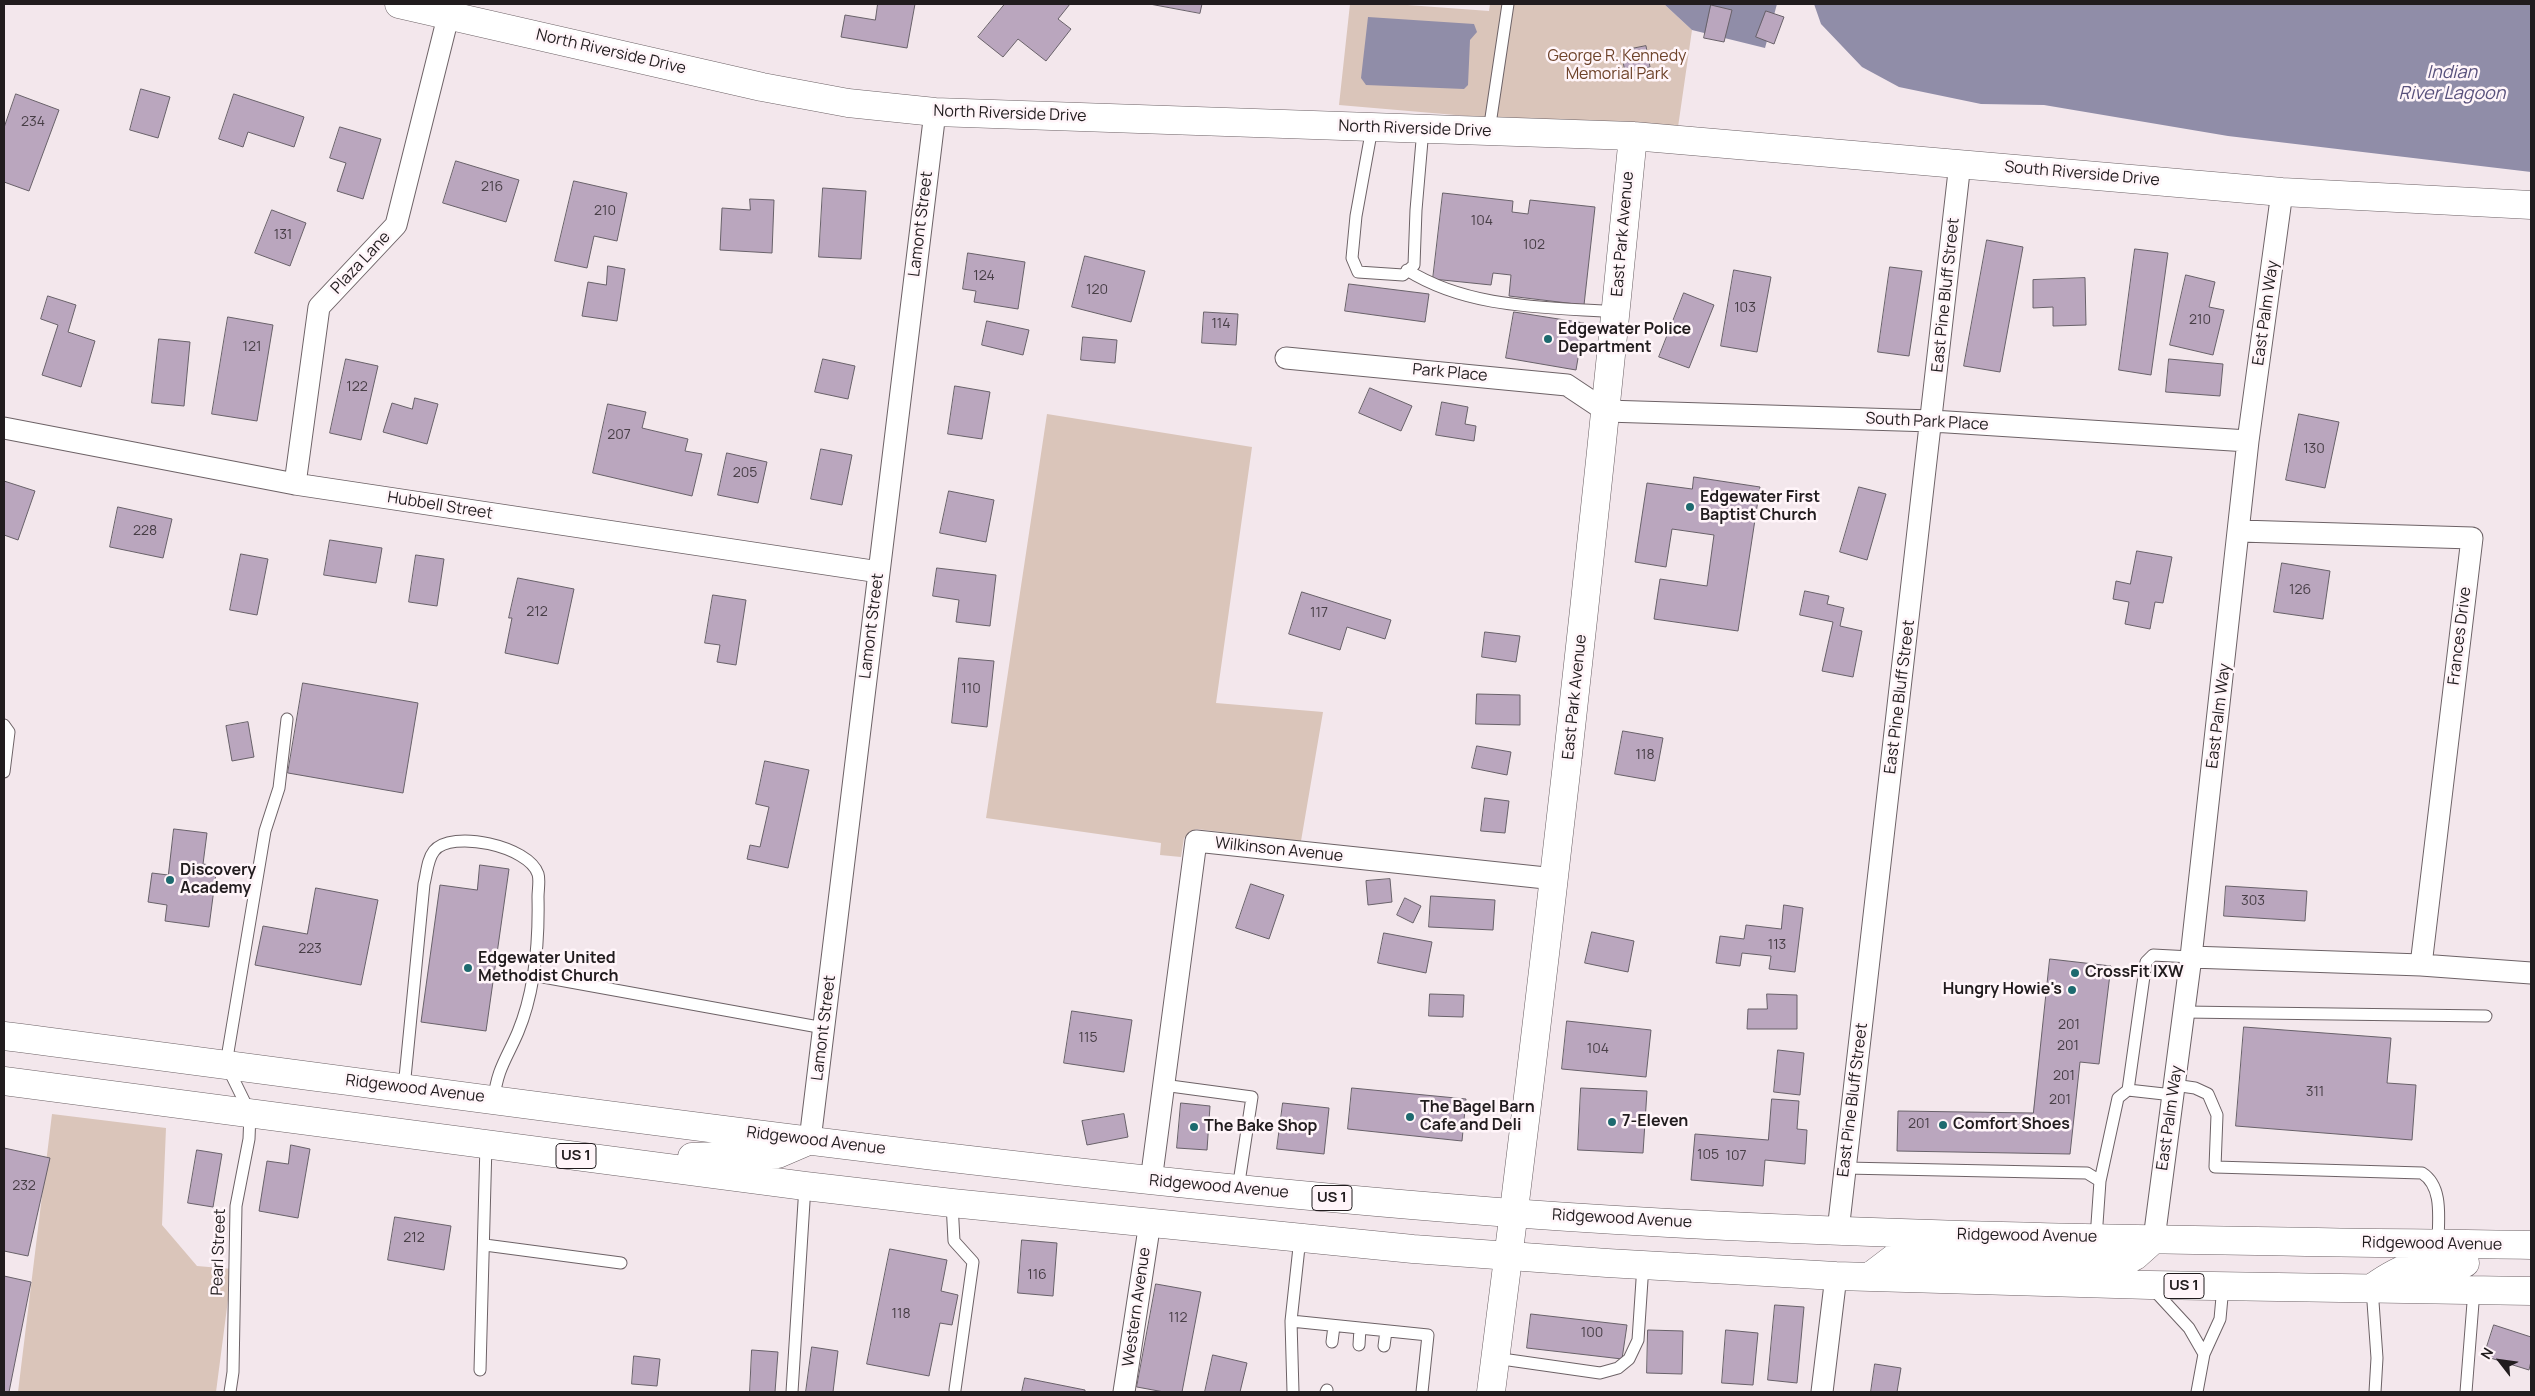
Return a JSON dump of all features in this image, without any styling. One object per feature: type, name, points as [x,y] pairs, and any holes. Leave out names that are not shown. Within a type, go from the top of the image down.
[{"type":"main road","name":"North Riverside Drive","points":[[399,4],[762,87],[848,103],[935,112],[1632,136]]},
{"type":"main road","name":"South Riverside Drive","points":[[1632,136],[2282,192],[2531,206]]},
{"type":"main road","name":"East Park Avenue","points":[[1491,1392],[1555,879],[1606,411],[1632,136]]},
{"type":"main road","name":"Ridgewood Avenue","points":[[4,1036],[810,1140],[1151,1181],[1514,1213],[1838,1231],[2096,1238],[2531,1245]]},
{"type":"main road","name":"US 1","points":[[4,1081],[805,1186],[952,1203],[1300,1238],[1509,1256],[1836,1276],[1872,1275],[2150,1285],[2531,1291]]},
{"type":"main road","points":[[651,1166],[676,1158],[778,1154],[810,1140]]},
{"type":"main road","points":[[1872,1275],[1897,1256],[2122,1263],[2135,1256],[2154,1239]]},
{"type":"main road","points":[[2372,1288],[2399,1270],[2423,1263],[2531,1264]]},
{"type":"street","name":"Plaza Lane","points":[[295,484],[319,307],[396,225],[449,14]]},
{"type":"street","name":"Lamont Street","points":[[810,1140],[935,112]]},
{"type":"street","name":"East Pine Bluff Street","points":[[1838,1231],[1960,164]]},
{"type":"street","name":"East Palm Way","points":[[2154,1239],[2191,957],[2240,531],[2248,441],[2282,192]]},
{"type":"street","name":"Park Place","points":[[1286,358],[1567,385],[1606,411]]},
{"type":"street","name":"South Park Place","points":[[1606,411],[1932,421],[2248,441]]},
{"type":"street","name":"Hubbell Street","points":[[4,428],[295,484],[878,572]]},
{"type":"street","name":"Frances Drive","points":[[2240,531],[2472,538],[2421,965]]},
{"type":"street","name":"Wilkinson Avenue","points":[[1151,1181],[1196,841],[1555,879]]},
{"type":"street","points":[[2191,957],[2421,965],[2531,973]]},
{"type":"street","name":"Western Avenue","points":[[1124,1392],[1150,1222]]},
{"type":"street","points":[[1822,1392],[1836,1276]]},
{"type":"lane","points":[[1489,131],[1508,4]]},
{"type":"lane","points":[[1372,128],[1356,216],[1352,258],[1358,272],[1390,276],[1403,275],[1414,265],[1416,210],[1423,129]]},
{"type":"lane","points":[[1407,270],[1434,286],[1489,301],[1616,312]]},
{"type":"lane","points":[[250,1113],[226,1064],[265,831],[279,788],[287,719]]},
{"type":"lane","points":[[4,725],[9,732],[4,772]]},
{"type":"lane","points":[[404,1088],[424,884],[429,860],[434,850],[446,842],[467,841],[508,848],[527,858],[538,874],[539,930],[529,995],[519,1031],[496,1078],[494,1099]]},
{"type":"lane","points":[[2128,1090],[2146,962],[2153,954],[2191,957]]},
{"type":"lane","points":[[532,975],[824,1028]]},
{"type":"lane","points":[[2184,1012],[2486,1016]]},
{"type":"lane","points":[[1163,1085],[1252,1098],[1238,1189]]},
{"type":"lane","points":[[2096,1238],[2100,1181],[2118,1098],[2128,1090],[2194,1088],[2208,1094],[2218,1115],[2215,1167],[2422,1173],[2432,1179],[2437,1190],[2438,1244]]},
{"type":"lane","name":"Pearl Street","points":[[230,1392],[233,1372],[236,1206],[249,1139],[250,1113]]},
{"type":"lane","points":[[480,1370],[485,1245],[486,1144]]},
{"type":"lane","points":[[1845,1168],[2087,1173],[2100,1181]]},
{"type":"lane","points":[[792,1392],[805,1186]]},
{"type":"lane","points":[[952,1203],[954,1241],[973,1262],[955,1390]]},
{"type":"lane","points":[[1293,1392],[1291,1321],[1300,1238]]},
{"type":"lane","points":[[485,1245],[621,1262]]},
{"type":"lane","points":[[1478,1392],[1496,1357],[1600,1373],[1618,1368],[1629,1359],[1638,1340],[1643,1265]]},
{"type":"lane","points":[[2150,1285],[2190,1328],[2204,1354]]},
{"type":"lane","points":[[2198,1392],[2204,1354],[2220,1319],[2223,1286]]},
{"type":"lane","points":[[2372,1288],[2377,1358],[2375,1392]]},
{"type":"lane","points":[[2466,1392],[2474,1290]]},
{"type":"lane","points":[[1291,1321],[1428,1335],[1422,1392]]},
{"type":"lane","points":[[1332,1342],[1334,1326]]},
{"type":"lane","points":[[1359,1344],[1360,1328]]},
{"type":"lane","points":[[1384,1346],[1386,1331]]},
{"type":"green space","name":"George R. Kennedy Memorial Park","points":[[1350,4],[1394,4],[1489,11],[1490,4],[1664,4],[1692,30],[1677,134],[1339,105]]},
{"type":"green space","points":[[1047,414],[1252,447],[1216,703],[1323,712],[1301,841],[1196,829],[1184,838],[1181,857],[1160,855],[1161,843],[986,818]]},
{"type":"green space","points":[[52,1114],[166,1128],[162,1225],[197,1266],[232,1269],[216,1392],[18,1392]]},
{"type":"water","points":[[1664,4],[1777,4],[1765,48],[1692,30]]},
{"type":"water","name":"Indian River Lagoon","points":[[1814,4],[2531,4],[2531,172],[2228,136],[2044,105],[1981,104],[1899,87],[1862,67],[1821,24]]},
{"type":"water","points":[[1368,17],[1474,24],[1477,32],[1470,40],[1468,85],[1464,89],[1366,85],[1361,78]]},
{"type":"building","points":[[878,4],[915,4],[907,48],[841,37],[845,15],[875,20]]},
{"type":"building","points":[[1005,4],[1070,4],[1058,19],[1071,29],[1046,61],[1018,39],[1003,57],[978,37]]},
{"type":"building","points":[[1150,4],[1202,4],[1200,13]]},
{"type":"building","points":[[1711,5],[1732,10],[1724,42],[1704,38]]},
{"type":"building","points":[[1766,11],[1784,17],[1774,44],[1756,37]]},
{"type":"building","points":[[1646,46],[1650,67],[1625,72],[1621,51]]},
{"type":"building","points":[[141,89],[170,97],[158,138],[130,130]]},
{"type":"building","points":[[16,94],[59,110],[29,191],[4,182],[4,128]]},
{"type":"building","points":[[234,94],[304,117],[294,147],[248,132],[243,147],[219,139]]},
{"type":"building","points":[[340,127],[381,139],[363,199],[337,191],[346,163],[330,158]]},
{"type":"building","points":[[456,161],[519,180],[506,222],[443,203]]},
{"type":"building","points":[[574,181],[627,193],[617,241],[594,236],[587,268],[555,261]]},
{"type":"building","points":[[823,188],[866,191],[861,259],[819,257]]},
{"type":"building","points":[[1443,193],[1513,201],[1512,212],[1528,214],[1530,200],[1595,207],[1584,305],[1509,296],[1511,275],[1493,273],[1491,285],[1433,279]]},
{"type":"building","points":[[750,199],[774,200],[772,253],[720,250],[722,208],[750,210]]},
{"type":"building","points":[[272,210],[306,223],[290,266],[255,253]]},
{"type":"building","points":[[1987,240],[2023,247],[2000,372],[1964,366]]},
{"type":"building","points":[[2135,249],[2168,253],[2151,375],[2119,370]]},
{"type":"building","points":[[968,253],[1025,262],[1018,309],[974,302],[976,291],[963,289]]},
{"type":"building","points":[[1085,256],[1145,271],[1131,322],[1072,307]]},
{"type":"building","points":[[608,266],[625,269],[617,321],[582,316],[588,282],[606,285]]},
{"type":"building","points":[[1890,267],[1922,271],[1909,356],[1878,352]]},
{"type":"building","points":[[1734,270],[1771,277],[1757,352],[1721,346]]},
{"type":"building","points":[[2186,275],[2215,282],[2209,307],[2224,310],[2213,355],[2170,345]]},
{"type":"building","points":[[2085,278],[2086,325],[2053,326],[2053,307],[2033,308],[2033,280]]},
{"type":"building","points":[[1349,284],[1429,294],[1425,322],[1345,311]]},
{"type":"building","points":[[1684,293],[1714,305],[1689,368],[1659,357]]},
{"type":"building","points":[[48,296],[76,305],[68,332],[95,341],[81,387],[42,375],[58,325],[41,319]]},
{"type":"building","points":[[1204,312],[1238,314],[1236,345],[1202,343]]},
{"type":"building","points":[[1514,312],[1584,323],[1576,370],[1506,358]]},
{"type":"building","points":[[228,317],[273,325],[257,421],[212,414]]},
{"type":"building","points":[[987,321],[1029,330],[1023,355],[982,345]]},
{"type":"building","points":[[1083,337],[1117,340],[1115,363],[1081,360]]},
{"type":"building","points":[[159,339],[190,342],[184,406],[152,403]]},
{"type":"building","points":[[346,359],[378,366],[361,440],[330,433]]},
{"type":"building","points":[[823,359],[855,366],[848,399],[815,392]]},
{"type":"building","points":[[2169,359],[2223,364],[2220,396],[2166,392]]},
{"type":"building","points":[[955,386],[990,392],[982,439],[948,434]]},
{"type":"building","points":[[1370,388],[1412,406],[1401,431],[1359,413]]},
{"type":"building","points":[[415,398],[438,404],[427,444],[383,432],[392,403],[412,409]]},
{"type":"building","points":[[1442,402],[1468,407],[1465,424],[1476,426],[1474,441],[1436,435]]},
{"type":"building","points":[[608,404],[646,412],[642,428],[688,439],[685,451],[702,454],[692,496],[593,473]]},
{"type":"building","points":[[2299,414],[2339,422],[2325,488],[2286,480]]},
{"type":"building","points":[[821,449],[852,455],[842,505],[811,499]]},
{"type":"building","points":[[727,453],[767,462],[758,503],[718,495]]},
{"type":"building","points":[[1694,477],[1760,487],[1738,631],[1654,619],[1660,579],[1707,586],[1714,535],[1672,529],[1666,567],[1635,562],[1647,483],[1692,489]]},
{"type":"building","points":[[4,481],[35,491],[18,540],[4,535]]},
{"type":"building","points":[[1859,487],[1886,494],[1867,560],[1840,552]]},
{"type":"building","points":[[949,491],[994,500],[986,542],[940,533]]},
{"type":"building","points":[[118,507],[172,519],[163,558],[110,547]]},
{"type":"building","points":[[330,540],[382,548],[376,583],[324,575]]},
{"type":"building","points":[[2137,551],[2172,557],[2163,603],[2155,602],[2150,629],[2125,624],[2129,602],[2113,599],[2116,581],[2130,584]]},
{"type":"building","points":[[241,554],[268,559],[257,615],[230,610]]},
{"type":"building","points":[[416,555],[444,559],[437,606],[409,602]]},
{"type":"building","points":[[2282,563],[2330,571],[2323,619],[2274,612]]},
{"type":"building","points":[[937,568],[996,575],[990,626],[956,622],[959,600],[933,596]]},
{"type":"building","points":[[518,578],[574,589],[558,664],[505,653],[512,618],[509,618]]},
{"type":"building","points":[[1805,591],[1829,596],[1827,604],[1844,608],[1840,626],[1862,631],[1853,677],[1822,671],[1833,622],[1800,615]]},
{"type":"building","points":[[1302,592],[1391,620],[1385,639],[1347,627],[1340,650],[1289,634]]},
{"type":"building","points":[[713,595],[746,600],[736,665],[717,662],[720,645],[705,643]]},
{"type":"building","points":[[1485,632],[1520,636],[1516,662],[1482,657]]},
{"type":"building","points":[[959,658],[994,661],[987,727],[952,723]]},
{"type":"building","points":[[303,683],[418,703],[403,793],[288,773]]},
{"type":"building","points":[[1477,694],[1520,695],[1520,725],[1476,724]]},
{"type":"building","points":[[248,722],[254,757],[232,761],[226,726]]},
{"type":"building","points":[[1623,731],[1663,738],[1655,781],[1615,774]]},
{"type":"building","points":[[1477,746],[1511,752],[1507,775],[1472,768]]},
{"type":"building","points":[[765,761],[809,770],[788,868],[747,859],[750,845],[760,847],[769,807],[756,804]]},
{"type":"building","points":[[1485,798],[1509,801],[1505,833],[1481,831]]},
{"type":"building","points":[[174,829],[207,833],[203,864],[217,866],[209,927],[165,921],[167,905],[148,902],[152,873],[168,875]]},
{"type":"building","name":"Edgewater United Methodist Church","points":[[480,865],[509,869],[486,1031],[421,1022],[440,885],[477,890]]},
{"type":"building","points":[[1390,879],[1392,902],[1368,905],[1366,881]]},
{"type":"building","points":[[1251,884],[1284,895],[1269,939],[1236,928]]},
{"type":"building","points":[[2226,886],[2307,891],[2305,921],[2224,916]]},
{"type":"building","points":[[316,888],[378,900],[361,985],[255,965],[263,926],[307,934]]},
{"type":"building","points":[[1431,896],[1495,900],[1493,930],[1429,927]]},
{"type":"building","points":[[1405,898],[1421,906],[1413,923],[1397,915]]},
{"type":"building","points":[[1784,905],[1803,908],[1795,972],[1769,969],[1771,956],[1742,953],[1740,966],[1716,963],[1720,936],[1744,939],[1746,925],[1781,929]]},
{"type":"building","points":[[1592,932],[1634,941],[1628,972],[1585,963]]},
{"type":"building","points":[[1384,933],[1432,942],[1426,973],[1378,963]]},
{"type":"building","points":[[2050,959],[2111,966],[2099,1064],[2080,1062],[2070,1154],[1897,1151],[1898,1111],[2033,1113]]},
{"type":"building","points":[[1430,994],[1464,995],[1463,1017],[1429,1016]]},
{"type":"building","points":[[1767,994],[1797,995],[1797,1029],[1747,1029],[1748,1009],[1767,1009]]},
{"type":"building","points":[[1072,1011],[1132,1020],[1124,1072],[1064,1063]]},
{"type":"building","points":[[1567,1021],[1651,1030],[1646,1077],[1562,1069]]},
{"type":"building","points":[[2244,1027],[2391,1038],[2387,1083],[2416,1085],[2412,1140],[2236,1126]]},
{"type":"building","points":[[1778,1050],[1804,1053],[1800,1095],[1774,1092]]},
{"type":"building","points":[[1352,1088],[1466,1099],[1462,1141],[1348,1129]]},
{"type":"building","points":[[1581,1088],[1647,1091],[1643,1153],[1578,1150]]},
{"type":"building","points":[[1772,1099],[1799,1101],[1797,1129],[1807,1130],[1805,1164],[1765,1160],[1763,1186],[1691,1180],[1695,1134],[1768,1140]]},
{"type":"building","name":"The Bake Shop","points":[[1181,1103],[1210,1106],[1207,1150],[1177,1148]]},
{"type":"building","points":[[1283,1103],[1329,1108],[1324,1154],[1277,1149]]},
{"type":"building","points":[[1124,1114],[1128,1137],[1087,1145],[1082,1121]]},
{"type":"building","points":[[291,1145],[310,1149],[298,1218],[259,1211],[267,1161],[288,1164]]},
{"type":"building","points":[[4,1148],[50,1158],[28,1256],[4,1251]]},
{"type":"building","points":[[197,1150],[222,1154],[213,1207],[188,1203]]},
{"type":"building","points":[[395,1217],[451,1226],[444,1270],[388,1260]]},
{"type":"building","points":[[1022,1240],[1057,1243],[1053,1296],[1018,1293]]},
{"type":"building","points":[[890,1249],[947,1260],[941,1291],[958,1295],[952,1325],[940,1323],[929,1376],[867,1364]]},
{"type":"building","points":[[4,1276],[31,1282],[9,1392],[4,1392]]},
{"type":"building","points":[[1156,1284],[1201,1292],[1182,1392],[1164,1392],[1137,1387]]},
{"type":"building","points":[[1775,1305],[1804,1307],[1797,1383],[1768,1380]]},
{"type":"building","points":[[1531,1314],[1627,1325],[1622,1359],[1527,1348]]},
{"type":"building","points":[[2494,1325],[2531,1337],[2529,1370],[2484,1356]]},
{"type":"building","points":[[1648,1330],[1683,1331],[1682,1374],[1647,1373]]},
{"type":"building","points":[[1726,1330],[1758,1333],[1753,1385],[1722,1383]]},
{"type":"building","points":[[812,1347],[838,1351],[833,1392],[806,1392]]},
{"type":"building","points":[[752,1350],[778,1352],[775,1392],[750,1392]]},
{"type":"building","points":[[1213,1355],[1247,1363],[1240,1392],[1205,1392]]},
{"type":"building","points":[[634,1356],[660,1359],[657,1386],[632,1384]]},
{"type":"building","points":[[1875,1364],[1901,1368],[1897,1392],[1871,1392]]},
{"type":"building","points":[[1025,1378],[1085,1390],[1085,1392],[1022,1392]]},
{"type":"place","name":"Edgewater Police Department","points":[[1548,339]]},
{"type":"place","name":"Edgewater First Baptist Church","points":[[1690,507]]},
{"type":"place","name":"Discovery Academy","points":[[170,880]]},
{"type":"place","name":"Edgewater United Methodist Church","points":[[468,968]]},
{"type":"place","name":"CrossFit IXW","points":[[2075,973]]},
{"type":"place","name":"Hungry Howie's","points":[[2072,990]]},
{"type":"place","name":"The Bagel Barn Cafe and Deli","points":[[1410,1117]]},
{"type":"place","name":"7-Eleven","points":[[1612,1122]]},
{"type":"place","name":"Comfort Shoes","points":[[1943,1125]]},
{"type":"place","name":"The Bake Shop","points":[[1194,1127]]}]
